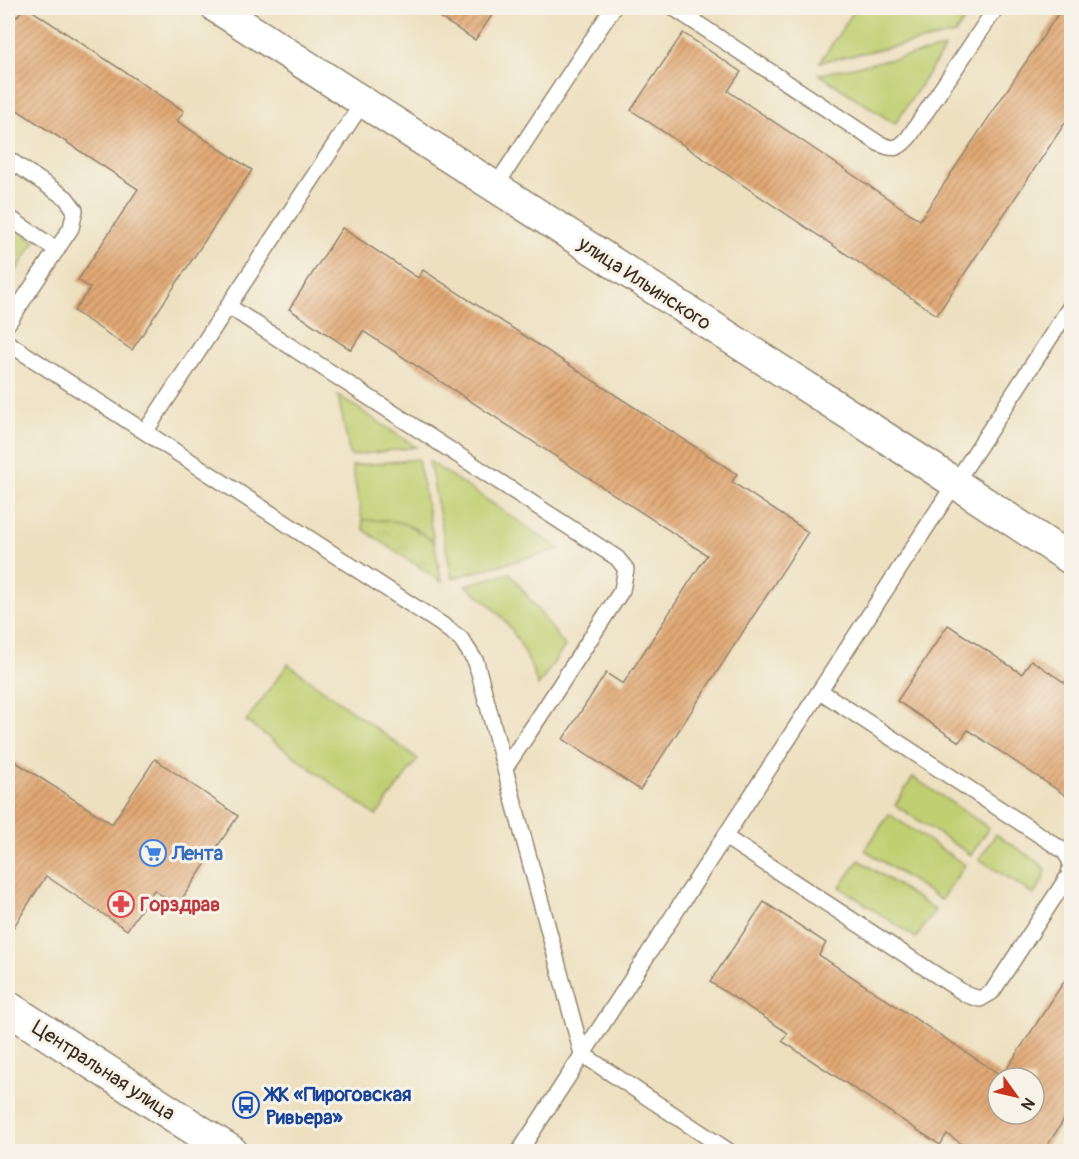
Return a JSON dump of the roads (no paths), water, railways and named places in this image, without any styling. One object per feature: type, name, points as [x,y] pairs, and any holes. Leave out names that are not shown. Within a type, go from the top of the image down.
[{"type":"street","name":"улица Ильинского","points":[[217,8],[1071,560]]},
{"type":"street","name":"Центральная улица","points":[[8,1008],[231,1152]]},
{"type":"lane","points":[[495,187],[613,8]]},
{"type":"lane","points":[[674,8],[878,143],[890,148],[902,146],[909,137],[996,8]]},
{"type":"lane","points":[[145,432],[363,102]]},
{"type":"lane","points":[[8,159],[66,198],[75,210],[71,228],[8,323]]},
{"type":"lane","points":[[8,217],[57,250]]},
{"type":"lane","points":[[519,1152],[1071,304]]},
{"type":"lane","points":[[228,306],[617,558],[626,569],[622,590],[505,768]]},
{"type":"lane","points":[[8,343],[461,639],[477,662],[582,1054],[730,1152]]},
{"type":"lane","points":[[725,837],[967,995],[980,999],[992,992],[1069,875],[1071,862],[1064,851],[819,691]]},
{"type":"place","name":"Лента","points":[[153,853]]},
{"type":"place","name":"Горздрав","points":[[121,904]]},
{"type":"place","name":"ЖК «Пироговская Ривьера»","points":[[246,1105]]}]
